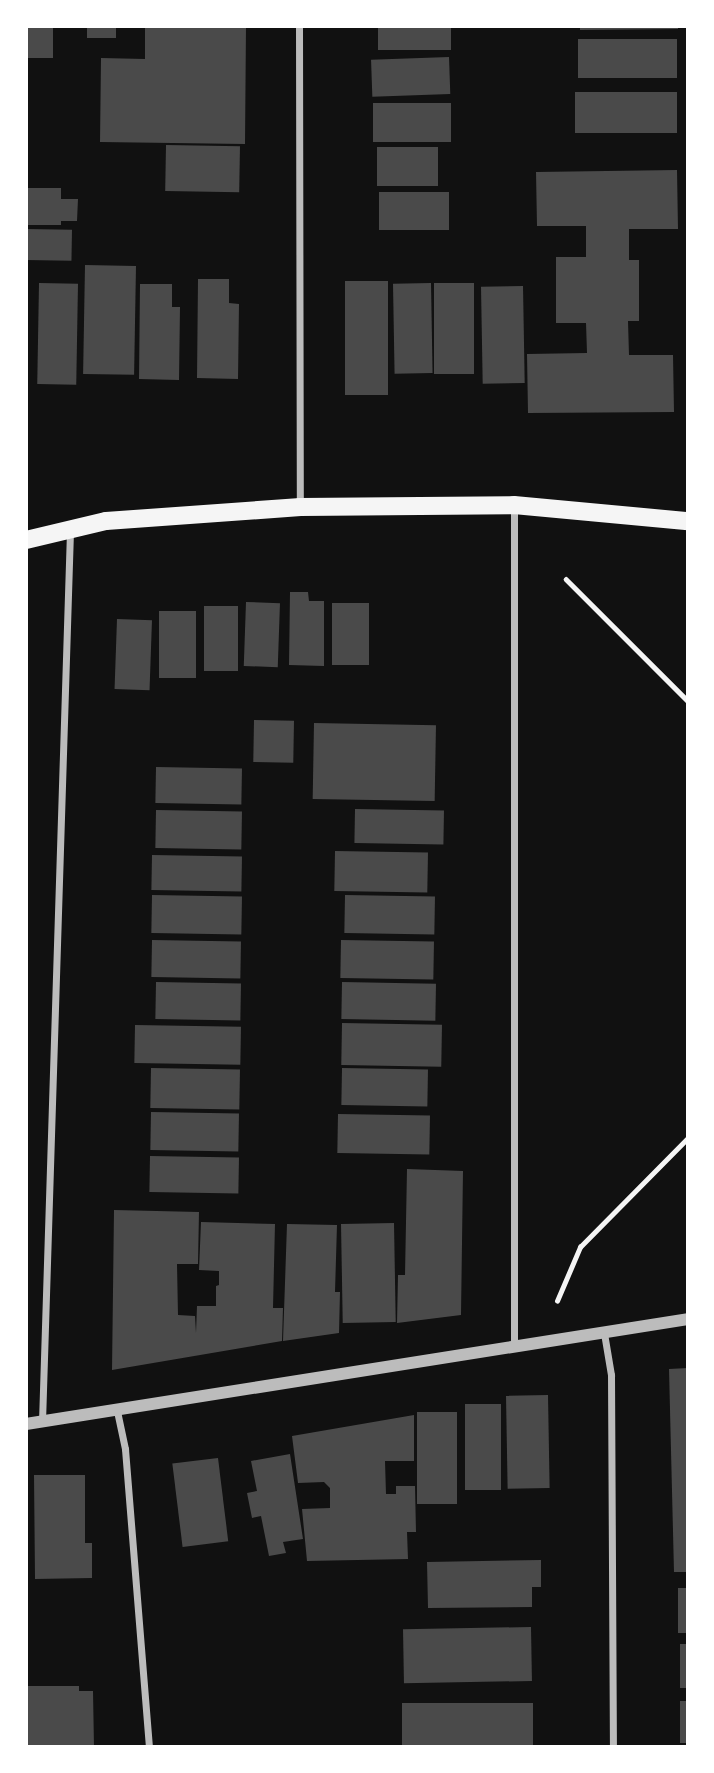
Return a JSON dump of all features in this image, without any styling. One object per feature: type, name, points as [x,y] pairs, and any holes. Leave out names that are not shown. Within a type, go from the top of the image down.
[{"type":"main road","points":[[26,540],[129,519],[300,508],[514,505],[688,521]]},
{"type":"street","points":[[299,26],[300,508]]},
{"type":"street","points":[[514,505],[514,1349]]},
{"type":"street","points":[[42,1422],[70,529]]},
{"type":"street","points":[[26,1424],[514,1349],[688,1319]]},
{"type":"street","points":[[604,1333],[611,1375],[614,1747]]},
{"type":"street","points":[[117,1411],[125,1449],[149,1747]]},
{"type":"path","points":[[566,579],[688,701]]},
{"type":"path","points":[[557,1301],[580,1247],[688,1138]]},
{"type":"building","points":[[26,26],[53,26],[53,58],[26,58]]},
{"type":"building","points":[[87,26],[116,26],[116,38],[87,38]]},
{"type":"building","points":[[145,26],[246,26],[245,144],[100,142],[101,58],[145,59]]},
{"type":"building","points":[[378,26],[451,26],[451,50],[378,50]]},
{"type":"building","points":[[580,26],[678,26],[678,29],[580,30]]},
{"type":"building","points":[[578,39],[677,39],[677,78],[578,78]]},
{"type":"building","points":[[449,57],[450,94],[372,97],[371,60]]},
{"type":"building","points":[[575,92],[677,92],[677,133],[575,133]]},
{"type":"building","points":[[373,103],[451,103],[451,142],[373,142]]},
{"type":"building","points":[[166,145],[240,146],[239,192],[165,191]]},
{"type":"building","points":[[377,147],[438,147],[438,186],[377,186]]},
{"type":"building","points":[[677,170],[678,229],[629,229],[629,260],[639,260],[639,321],[628,321],[629,355],[673,355],[674,412],[528,413],[527,354],[587,353],[586,323],[556,323],[556,257],[586,257],[586,226],[537,226],[536,172]]},
{"type":"building","points":[[26,188],[61,188],[61,199],[78,199],[77,221],[61,221],[61,225],[26,225]]},
{"type":"building","points":[[379,192],[449,192],[449,230],[379,230]]},
{"type":"building","points":[[26,229],[72,230],[71,261],[26,260]]},
{"type":"building","points":[[85,265],[136,266],[134,375],[83,374]]},
{"type":"building","points":[[198,279],[229,279],[229,303],[239,304],[238,379],[197,378]]},
{"type":"building","points":[[345,281],[388,281],[388,395],[345,395]]},
{"type":"building","points":[[39,283],[78,284],[76,385],[37,384]]},
{"type":"building","points":[[431,283],[433,373],[395,374],[393,284]]},
{"type":"building","points":[[434,283],[474,283],[474,374],[434,374]]},
{"type":"building","points":[[140,284],[172,284],[172,307],[180,307],[179,380],[139,379]]},
{"type":"building","points":[[523,286],[525,383],[483,384],[481,287]]},
{"type":"building","points":[[290,592],[308,592],[309,601],[324,601],[324,666],[289,665]]},
{"type":"building","points":[[246,602],[280,603],[278,667],[244,666]]},
{"type":"building","points":[[332,603],[369,603],[369,665],[332,665]]},
{"type":"building","points":[[204,606],[238,606],[238,671],[204,671]]},
{"type":"building","points":[[159,611],[196,611],[196,678],[159,678]]},
{"type":"building","points":[[117,619],[152,620],[150,690],[115,689]]},
{"type":"building","points":[[254,720],[294,721],[293,763],[253,762]]},
{"type":"building","points":[[314,723],[436,725],[435,801],[313,799]]},
{"type":"building","points":[[156,767],[242,769],[241,804],[155,803]]},
{"type":"building","points":[[355,809],[444,811],[443,845],[354,843]]},
{"type":"building","points":[[156,810],[242,812],[241,849],[155,848]]},
{"type":"building","points":[[335,851],[428,853],[427,893],[334,891]]},
{"type":"building","points":[[152,855],[242,857],[241,892],[151,890]]},
{"type":"building","points":[[152,895],[242,897],[241,935],[151,933]]},
{"type":"building","points":[[345,895],[435,897],[434,935],[344,933]]},
{"type":"building","points":[[152,940],[241,942],[240,979],[151,977]]},
{"type":"building","points":[[341,940],[434,942],[433,980],[340,978]]},
{"type":"building","points":[[156,982],[241,983],[240,1020],[155,1019]]},
{"type":"building","points":[[342,982],[436,984],[435,1021],[341,1019]]},
{"type":"building","points":[[342,1023],[442,1025],[441,1067],[341,1065]]},
{"type":"building","points":[[135,1025],[241,1027],[240,1065],[134,1063]]},
{"type":"building","points":[[151,1068],[240,1070],[239,1110],[150,1108]]},
{"type":"building","points":[[342,1068],[428,1070],[427,1106],[341,1105]]},
{"type":"building","points":[[151,1112],[239,1114],[238,1152],[150,1150]]},
{"type":"building","points":[[338,1114],[430,1116],[429,1155],[337,1153]]},
{"type":"building","points":[[150,1156],[239,1158],[238,1194],[149,1192]]},
{"type":"building","points":[[407,1169],[463,1171],[461,1315],[397,1323],[398,1275],[405,1275]]},
{"type":"building","points":[[114,1210],[199,1212],[198,1264],[177,1264],[178,1315],[195,1316],[196,1333],[197,1306],[216,1306],[216,1286],[219,1285],[219,1271],[199,1270],[201,1222],[275,1224],[273,1308],[283,1308],[282,1341],[112,1370]]},
{"type":"building","points":[[394,1223],[396,1322],[343,1323],[341,1224]]},
{"type":"building","points":[[287,1224],[337,1225],[335,1292],[340,1292],[339,1333],[283,1341]]},
{"type":"building","points":[[688,1368],[688,1572],[674,1572],[669,1369]]},
{"type":"building","points":[[548,1395],[550,1488],[508,1489],[506,1396]]},
{"type":"building","points":[[465,1404],[501,1404],[501,1490],[465,1490]]},
{"type":"building","points":[[417,1412],[457,1412],[457,1504],[417,1504]]},
{"type":"building","points":[[414,1415],[414,1461],[385,1461],[386,1494],[396,1494],[396,1486],[415,1486],[416,1532],[407,1532],[408,1559],[307,1561],[302,1509],[330,1508],[330,1488],[324,1482],[298,1483],[292,1436]]},
{"type":"building","points":[[290,1454],[303,1539],[283,1542],[286,1553],[269,1556],[261,1516],[252,1518],[247,1493],[257,1491],[251,1461]]},
{"type":"building","points":[[218,1458],[228,1541],[183,1547],[172,1464]]},
{"type":"building","points":[[34,1475],[85,1475],[85,1543],[92,1543],[92,1578],[35,1579]]},
{"type":"building","points":[[541,1560],[541,1587],[532,1587],[532,1607],[428,1608],[427,1562]]},
{"type":"building","points":[[678,1588],[688,1588],[688,1633],[678,1633]]},
{"type":"building","points":[[531,1627],[532,1681],[404,1683],[403,1629]]},
{"type":"building","points":[[680,1644],[688,1644],[688,1688],[680,1688]]},
{"type":"building","points":[[26,1686],[79,1686],[79,1691],[93,1691],[94,1747],[26,1747]]},
{"type":"building","points":[[680,1701],[688,1701],[688,1743],[680,1743]]},
{"type":"building","points":[[402,1703],[533,1703],[533,1747],[402,1747]]}]
